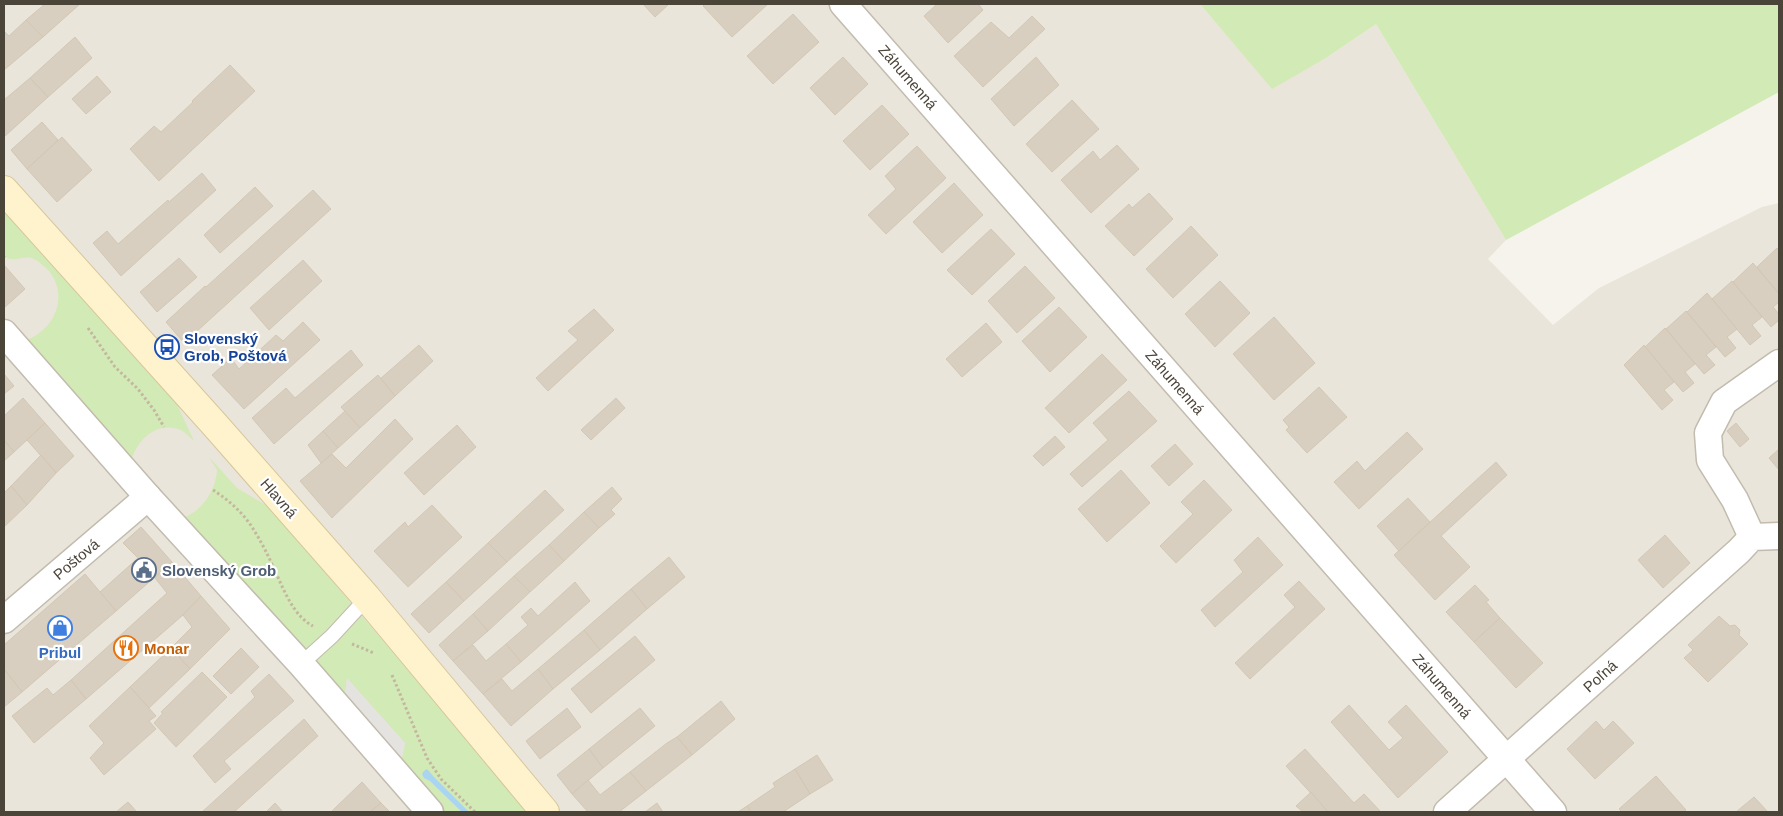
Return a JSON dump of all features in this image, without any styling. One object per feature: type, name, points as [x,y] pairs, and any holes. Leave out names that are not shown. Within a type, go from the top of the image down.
[{"type":"street","name":"Záhumenná","points":[[843,4],[1552,812]]},
{"type":"street","name":"Hlavná","points":[[4,190],[209,418],[367,598],[545,812]]},
{"type":"street","points":[[4,333],[148,498],[301,664],[430,812]]},
{"type":"street","points":[[1779,363],[1724,402],[1708,433],[1710,460],[1735,500],[1752,537],[1779,536]]},
{"type":"street","name":"Poštová","points":[[4,620],[148,498]]},
{"type":"street","name":"Poľná","points":[[1447,812],[1740,551],[1752,537]]},
{"type":"lane","points":[[301,664],[332,636],[367,598]]},
{"type":"path","points":[[87,326],[115,367],[138,389],[164,427]]},
{"type":"shaded area","points":[[4,4],[1200,4],[1272,88],[1326,58],[1376,24],[1506,240],[1488,259],[1553,325],[1599,288],[1762,207],[1779,203],[1779,812],[4,812]]},
{"type":"shaded area","points":[[347,678],[405,743],[398,775],[344,703]]},
{"type":"green space","points":[[1200,4],[1779,4],[1779,92],[1506,240],[1376,24],[1326,58],[1272,89]]},
{"type":"green space","points":[[4,209],[175,400],[194,441],[180,430],[162,428],[155,430],[148,434],[138,446],[131,460],[26,340],[45,329],[51,320],[56,311],[58,291],[49,271],[36,260],[26,257],[9,259],[4,257]]},
{"type":"green space","points":[[209,457],[237,488],[269,507],[529,812],[441,812],[400,768],[405,743],[347,679],[344,703],[182,518],[196,511],[211,492],[217,470]]},
{"type":"water","points":[[427,769],[469,812],[462,812],[430,781],[424,778],[422,774]]},
{"type":"building","points":[[45,4],[80,4],[43,37],[26,20]]},
{"type":"building","points":[[643,4],[669,4],[655,17]]},
{"type":"building","points":[[705,4],[768,4],[732,37],[703,6]]},
{"type":"building","points":[[935,4],[978,4],[983,10],[948,43],[924,16]]},
{"type":"building","points":[[793,14],[819,42],[773,84],[747,56]]},
{"type":"building","points":[[1032,16],[1045,29],[983,87],[954,56],[991,22],[1009,38]]},
{"type":"building","points":[[26,20],[43,37],[4,70],[4,31],[9,36]]},
{"type":"building","points":[[75,37],[92,58],[48,97],[30,78]]},
{"type":"building","points":[[843,57],[868,84],[835,115],[810,88]]},
{"type":"building","points":[[1036,57],[1059,85],[1014,126],[991,99]]},
{"type":"building","points":[[230,65],[255,91],[159,181],[130,149],[154,126],[161,132]]},
{"type":"building","points":[[97,76],[111,92],[86,114],[72,99]]},
{"type":"building","points":[[30,78],[48,97],[4,137],[4,100]]},
{"type":"building","points":[[1072,100],[1099,129],[1052,172],[1026,144]]},
{"type":"building","points":[[882,105],[909,134],[870,170],[843,141]]},
{"type":"building","points":[[42,122],[58,140],[27,169],[11,150]]},
{"type":"building","points":[[62,137],[92,170],[57,202],[27,169]]},
{"type":"building","points":[[1117,145],[1139,169],[1091,213],[1061,180],[1093,151],[1100,160]]},
{"type":"building","points":[[917,146],[946,178],[886,234],[868,215],[896,189],[885,176]]},
{"type":"building","points":[[202,173],[216,190],[121,276],[93,243],[107,231],[118,244]]},
{"type":"building","points":[[954,183],[983,215],[942,253],[913,222]]},
{"type":"building","points":[[255,187],[273,206],[220,253],[204,235]]},
{"type":"building","points":[[313,190],[331,209],[184,343],[166,322]]},
{"type":"building","points":[[1149,193],[1173,219],[1134,256],[1105,226],[1129,204],[1132,208]]},
{"type":"building","points":[[1191,226],[1218,255],[1173,298],[1146,269]]},
{"type":"building","points":[[991,229],[1015,254],[972,295],[947,270]]},
{"type":"building","points":[[1777,248],[1779,252],[1779,294],[1757,267]]},
{"type":"building","points":[[179,258],[197,277],[157,312],[140,292]]},
{"type":"building","points":[[303,260],[322,281],[269,330],[250,308]]},
{"type":"building","points":[[1753,263],[1779,294],[1779,302],[1773,307],[1779,314],[1779,320],[1771,327],[1733,282]]},
{"type":"building","points":[[4,265],[25,289],[5,307],[4,306]]},
{"type":"building","points":[[1025,266],[1055,298],[1017,333],[988,301]]},
{"type":"building","points":[[1220,281],[1250,313],[1215,347],[1185,314]]},
{"type":"building","points":[[1732,281],[1762,317],[1752,325],[1761,336],[1750,345],[1712,299]]},
{"type":"building","points":[[1707,293],[1737,329],[1727,337],[1736,348],[1725,357],[1687,312]]},
{"type":"building","points":[[1059,307],[1087,337],[1050,372],[1022,341]]},
{"type":"building","points":[[594,309],[614,330],[548,391],[536,378],[578,340],[568,331]]},
{"type":"building","points":[[1686,311],[1716,347],[1706,355],[1715,365],[1704,374],[1666,329]]},
{"type":"building","points":[[1274,317],[1315,363],[1274,400],[1233,354]]},
{"type":"building","points":[[303,322],[320,340],[244,409],[212,375],[231,358],[239,369],[276,335],[283,341]]},
{"type":"building","points":[[986,323],[1002,342],[962,377],[946,359]]},
{"type":"building","points":[[1665,328],[1695,364],[1685,372],[1694,383],[1683,392],[1645,347]]},
{"type":"building","points":[[419,345],[433,361],[395,396],[380,379]]},
{"type":"building","points":[[1644,345],[1674,382],[1664,390],[1673,400],[1662,410],[1624,365]]},
{"type":"building","points":[[351,350],[363,365],[274,444],[252,418],[286,388],[295,398]]},
{"type":"building","points":[[1102,354],[1127,380],[1069,433],[1045,408]]},
{"type":"building","points":[[4,374],[14,386],[4,394]]},
{"type":"building","points":[[378,375],[395,396],[360,428],[341,407]]},
{"type":"building","points":[[1319,387],[1347,417],[1307,453],[1286,430],[1289,427],[1283,420]]},
{"type":"building","points":[[1129,391],[1157,421],[1082,487],[1070,474],[1108,440],[1093,423]]},
{"type":"building","points":[[23,398],[45,423],[14,452],[4,440],[4,416]]},
{"type":"building","points":[[616,398],[625,408],[591,440],[581,430]]},
{"type":"building","points":[[345,411],[360,428],[338,448],[323,431]]},
{"type":"building","points":[[395,419],[413,439],[332,518],[300,481],[332,454],[346,468]]},
{"type":"building","points":[[45,423],[74,456],[56,473],[27,440]]},
{"type":"building","points":[[1736,423],[1749,439],[1740,447],[1727,431]]},
{"type":"building","points":[[457,425],[476,447],[424,495],[404,473]]},
{"type":"building","points":[[323,431],[338,448],[321,463],[308,445]]},
{"type":"building","points":[[1407,432],[1423,449],[1359,509],[1334,482],[1357,461],[1365,471]]},
{"type":"building","points":[[1055,436],[1065,447],[1043,466],[1033,456]]},
{"type":"building","points":[[4,440],[14,452],[4,461]]},
{"type":"building","points":[[1175,444],[1193,464],[1169,486],[1151,466]]},
{"type":"building","points":[[1779,449],[1779,470],[1769,458]]},
{"type":"building","points":[[41,455],[56,473],[27,505],[11,486]]},
{"type":"building","points":[[1496,462],[1507,475],[1441,536],[1470,567],[1435,600],[1394,555]]},
{"type":"building","points":[[1121,470],[1150,503],[1107,542],[1078,509]]},
{"type":"building","points":[[1204,480],[1232,510],[1176,563],[1160,546],[1193,514],[1181,502]]},
{"type":"building","points":[[11,486],[27,505],[4,527],[4,493]]},
{"type":"building","points":[[612,487],[622,499],[611,510],[615,514],[599,528],[584,512]]},
{"type":"building","points":[[545,490],[564,510],[507,562],[488,543]]},
{"type":"building","points":[[1408,498],[1430,522],[1399,551],[1377,526]]},
{"type":"building","points":[[432,505],[462,537],[408,587],[374,551],[405,522],[408,527]]},
{"type":"building","points":[[584,512],[599,528],[564,561],[549,545]]},
{"type":"building","name":"Slovenský Grob","points":[[141,527],[172,562],[116,611],[100,592],[138,558],[123,543]]},
{"type":"building","points":[[1665,535],[1690,563],[1663,588],[1638,560]]},
{"type":"building","points":[[1258,537],[1283,565],[1215,627],[1201,610],[1243,572],[1234,560]]},
{"type":"building","points":[[488,543],[507,562],[464,601],[446,582]]},
{"type":"building","points":[[549,545],[564,561],[530,592],[514,576]]},
{"type":"building","points":[[669,557],[685,577],[647,609],[631,589]]},
{"type":"building","name":"Monar","points":[[172,562],[201,596],[183,615],[86,699],[71,680],[167,593],[155,578]]},
{"type":"building","name":"Pribul","points":[[85,574],[116,611],[22,692],[4,669],[4,645]]},
{"type":"building","points":[[514,576],[530,592],[488,631],[473,614]]},
{"type":"building","points":[[1299,581],[1325,609],[1250,679],[1235,663],[1295,607],[1284,595]]},
{"type":"building","points":[[446,582],[464,601],[429,633],[411,614]]},
{"type":"building","points":[[575,582],[590,601],[521,662],[506,644],[528,625],[521,617],[531,608],[538,616]]},
{"type":"building","points":[[1475,585],[1489,600],[1486,602],[1500,618],[1474,642],[1446,612]]},
{"type":"building","points":[[631,589],[647,609],[600,650],[584,630]]},
{"type":"building","points":[[201,596],[230,629],[190,669],[171,648],[192,627],[183,615]]},
{"type":"building","points":[[473,614],[488,631],[453,661],[439,645]]},
{"type":"building","points":[[1719,616],[1730,626],[1735,625],[1740,630],[1739,635],[1748,644],[1708,682],[1684,658],[1693,650],[1688,645]]},
{"type":"building","points":[[1500,618],[1543,663],[1516,688],[1474,642]]},
{"type":"building","points":[[584,630],[600,650],[553,689],[538,669]]},
{"type":"building","points":[[635,636],[655,660],[591,713],[571,689]]},
{"type":"building","points":[[506,644],[521,662],[483,694],[453,661],[473,645],[486,661]]},
{"type":"building","points":[[171,648],[190,669],[149,708],[130,687]]},
{"type":"building","points":[[241,648],[259,667],[231,694],[213,676]]},
{"type":"building","points":[[4,669],[22,692],[4,707]]},
{"type":"building","points":[[538,669],[553,689],[511,726],[483,694],[502,679],[512,691]]},
{"type":"building","points":[[202,672],[227,697],[176,747],[154,723],[163,713],[161,712]]},
{"type":"building","points":[[269,674],[294,701],[224,761],[231,769],[215,783],[193,756],[255,697],[251,691]]},
{"type":"building","points":[[71,680],[86,699],[34,743],[12,716],[47,688],[53,695]]},
{"type":"building","points":[[130,687],[156,716],[149,721],[156,729],[104,775],[90,758],[104,743],[89,726]]},
{"type":"building","points":[[721,701],[735,719],[692,755],[677,737]]},
{"type":"building","points":[[1349,705],[1389,750],[1403,738],[1388,722],[1406,705],[1448,752],[1398,798],[1331,722]]},
{"type":"building","points":[[567,708],[581,727],[540,759],[526,741]]},
{"type":"building","points":[[640,708],[655,726],[603,768],[589,749]]},
{"type":"building","points":[[304,719],[318,736],[234,812],[202,812]]},
{"type":"building","points":[[1596,721],[1604,730],[1613,721],[1634,743],[1595,779],[1567,749]]},
{"type":"building","points":[[677,737],[692,755],[646,791],[630,772]]},
{"type":"building","points":[[589,749],[603,768],[572,794],[557,775]]},
{"type":"building","points":[[1305,749],[1354,803],[1364,794],[1381,812],[1328,812],[1286,766]]},
{"type":"building","points":[[817,755],[833,780],[810,794],[795,769]]},
{"type":"building","points":[[795,769],[810,794],[783,812],[751,812],[747,806],[775,787],[773,783]]},
{"type":"building","points":[[630,772],[646,791],[619,812],[588,812],[572,794],[588,780],[600,795]]},
{"type":"building","points":[[1656,776],[1686,810],[1683,812],[1622,812],[1619,809]]},
{"type":"building","points":[[362,782],[381,803],[370,812],[331,812]]},
{"type":"building","points":[[1311,792],[1328,812],[1303,812],[1296,806]]},
{"type":"building","points":[[1754,797],[1768,812],[1736,812]]},
{"type":"building","points":[[128,802],[137,812],[116,812]]},
{"type":"building","points":[[275,803],[283,812],[266,812]]},
{"type":"building","points":[[381,803],[390,812],[370,812]]},
{"type":"building","points":[[657,803],[663,812],[645,812]]},
{"type":"building","points":[[747,806],[751,812],[738,812]]},
{"type":"place","name":"Slovenský Grob, Poštová","points":[[167,347]]},
{"type":"place","name":"Slovenský Grob","points":[[144,570]]},
{"type":"place","name":"Pribul","points":[[60,628]]},
{"type":"place","name":"Monar","points":[[126,648]]}]
